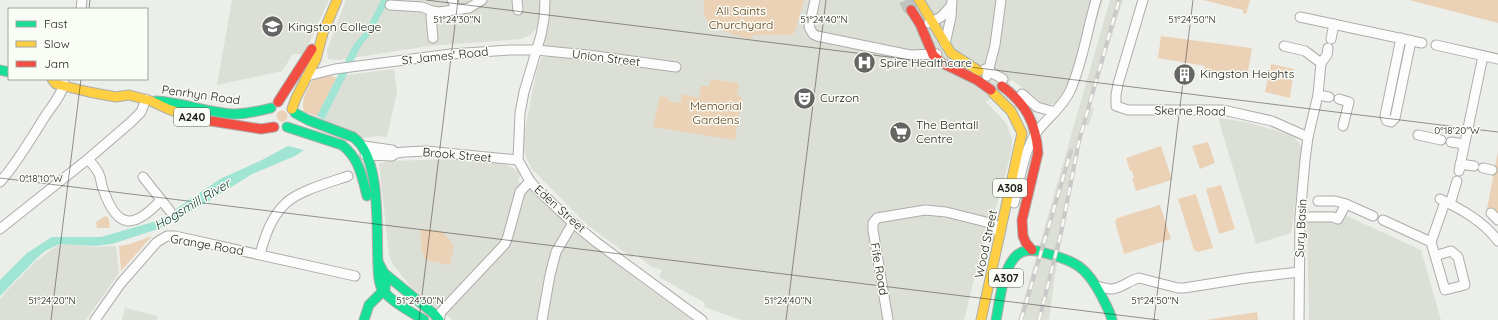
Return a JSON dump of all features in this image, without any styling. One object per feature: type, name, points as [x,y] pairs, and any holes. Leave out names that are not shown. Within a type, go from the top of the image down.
[{"type":"main road","points":[[323,33],[274,105],[269,117],[274,127],[279,129],[287,127],[294,120],[293,111],[307,76],[316,59],[323,33],[337,0]]},
{"type":"main road","name":"A308","points":[[919,0],[945,45],[953,54],[1003,83],[1026,109],[1036,134],[1038,153],[1021,230],[1025,241],[1032,250]]},
{"type":"main road","points":[[911,10],[920,24],[933,55]]},
{"type":"main road","name":"Wood Street","points":[[933,55],[942,63],[976,80],[992,92],[1011,111],[1022,133],[981,320]]},
{"type":"main road","name":"Penrhyn Road","points":[[53,80],[56,84],[71,83],[116,97],[129,95]]},
{"type":"main road","name":"Penrhyn Road","points":[[119,88],[129,95],[148,100],[176,102],[214,111],[236,114],[250,113],[274,105]]},
{"type":"main road","name":"Penrhyn Road","points":[[148,100],[168,110],[197,119],[261,129],[274,127]]},
{"type":"main road","points":[[274,105],[287,104],[293,111],[308,120],[351,136],[364,146],[372,172],[378,276],[383,291],[424,320]]},
{"type":"main road","points":[[287,127],[342,145],[353,154],[357,159],[368,198],[375,216]]},
{"type":"main road","points":[[1032,250],[1075,262],[1083,268],[1096,286],[1112,320]]},
{"type":"main road","name":"A307","points":[[996,320],[1007,272],[1011,263],[1019,254],[1032,250]]},
{"type":"main road","points":[[364,320],[369,305],[386,287],[384,274],[377,261]]},
{"type":"main road","points":[[384,274],[438,317]]},
{"type":"street","points":[[452,0],[457,10]]},
{"type":"street","points":[[390,5],[422,7],[432,11],[457,10],[469,8],[482,0]]},
{"type":"street","points":[[517,0],[518,10]]},
{"type":"street","points":[[518,160],[521,108],[527,76],[544,19],[545,0]]},
{"type":"street","points":[[815,0],[809,27],[813,34],[817,36],[910,55],[953,54]]},
{"type":"street","points":[[988,74],[995,45],[1001,0]]},
{"type":"street","name":"Wood Street","points":[[988,291],[997,276],[1026,152],[1036,134],[1063,105],[1076,77],[1096,0]]},
{"type":"street","name":"Skerne Road","points":[[1142,0],[1116,95],[1116,106],[1128,110],[1223,110],[1272,122],[1308,137]]},
{"type":"street","points":[[920,24],[932,22],[941,17],[952,3]]},
{"type":"street","points":[[945,45],[952,3]]},
{"type":"street","points":[[432,11],[431,17],[433,38]]},
{"type":"street","points":[[1300,17],[1422,43]]},
{"type":"street","name":"Sury Basin","points":[[1299,320],[1300,217],[1308,137],[1318,95],[1321,63],[1327,55],[1334,24]]},
{"type":"street","points":[[1401,38],[1385,116],[1387,121],[1391,122],[1395,118],[1411,40]]},
{"type":"street","points":[[1436,45],[1498,59]]},
{"type":"street","points":[[1284,46],[1305,51],[1321,63]]},
{"type":"street","name":"St James' Road","points":[[307,76],[336,69],[451,54],[485,51],[536,50]]},
{"type":"street","name":"Union Street","points":[[536,50],[676,67]]},
{"type":"street","points":[[1474,166],[1460,168],[1483,56]]},
{"type":"street","points":[[316,59],[336,69]]},
{"type":"street","points":[[0,182],[71,83]]},
{"type":"street","points":[[1003,83],[1033,105],[1041,109],[1055,112]]},
{"type":"street","points":[[1318,95],[1329,97]]},
{"type":"street","points":[[1339,99],[1349,102],[1343,126]]},
{"type":"street","points":[[0,229],[88,159],[141,112],[148,100]]},
{"type":"street","points":[[1418,135],[1441,140]]},
{"type":"street","points":[[1451,142],[1464,144]]},
{"type":"street","name":"Brook Street","points":[[364,146],[392,150],[396,153]]},
{"type":"street","name":"Brook Street","points":[[353,154],[368,156],[392,156],[396,153],[419,151],[518,160]]},
{"type":"street","points":[[88,159],[99,174],[102,188],[110,204],[118,217],[123,220],[130,222],[140,219],[161,200]]},
{"type":"street","name":"Eden Street","points":[[518,160],[530,181],[573,223],[596,242],[702,320]]},
{"type":"street","points":[[260,254],[267,231],[275,215],[286,202],[299,194],[348,176]]},
{"type":"street","points":[[143,177],[170,211]]},
{"type":"street","points":[[438,317],[505,244],[520,192],[530,181]]},
{"type":"street","points":[[1435,256],[1431,242],[1445,202],[1457,182]]},
{"type":"street","points":[[1318,201],[1335,201],[1346,204],[1373,216]]},
{"type":"street","points":[[1445,202],[1479,221],[1498,241]]},
{"type":"street","points":[[1300,217],[1338,218],[1346,204]]},
{"type":"street","name":"Fife Road","points":[[888,320],[873,230],[873,223],[877,218],[925,210],[939,211],[994,224],[1000,235]]},
{"type":"street","points":[[1491,213],[1498,220]]},
{"type":"street","points":[[1383,220],[1431,242]]},
{"type":"street","points":[[542,320],[550,275],[556,252],[573,223]]},
{"type":"street","name":"Grange Road","points":[[95,320],[121,283],[157,242],[167,236],[175,236],[356,276]]},
{"type":"street","points":[[1096,286],[1111,289],[1133,279],[1139,278],[1178,288],[1184,288],[1246,278],[1299,272]]},
{"type":"shaded area","name":"Kingston College","points":[[232,0],[329,0],[304,54],[293,54],[282,71],[217,85]]},
{"type":"shaded area","points":[[346,0],[542,0],[538,26],[532,34],[522,39],[429,46],[339,60],[328,59],[327,50]]},
{"type":"shaded area","points":[[550,0],[1103,0],[1071,101],[1045,105],[1012,80],[986,102],[1006,123],[1012,139],[1012,150],[993,218],[989,219],[964,320],[741,320],[704,307],[705,303],[659,277],[662,270],[652,267],[635,254],[632,258],[586,224],[531,168],[523,145],[524,134],[537,69],[542,57],[552,57],[552,49],[545,47],[544,45]]},
{"type":"shaded area","points":[[1110,0],[1123,0],[1090,107],[1094,108],[1089,125],[1085,125],[1081,141],[1055,275],[1049,320],[1018,320]]},
{"type":"shaded area","points":[[394,69],[397,92],[387,137],[378,136],[361,138],[324,120],[346,75]]},
{"type":"shaded area","points":[[1218,118],[1246,122],[1287,134],[1294,137],[1303,149],[1291,233],[1256,244]]},
{"type":"shaded area","points":[[460,159],[500,162],[521,172],[518,182],[531,189],[585,240],[692,320],[453,320],[412,288],[394,266],[389,255],[379,164],[387,161]]},
{"type":"shaded area","points":[[1309,211],[1336,211],[1421,250],[1441,320],[1309,320],[1307,226]]},
{"type":"shaded area","points":[[66,244],[92,247],[116,246],[119,273],[86,320],[0,320],[0,300],[4,294],[36,261],[58,245]]},
{"type":"shaded area","points":[[125,308],[158,316],[157,320],[122,320]]},
{"type":"green space","name":"All Saints Churchyard","points":[[704,0],[804,0],[795,31],[792,35],[753,35],[751,39],[726,32],[709,23],[704,14]]},
{"type":"green space","points":[[1203,0],[1250,0],[1246,14],[1243,13],[1243,10]]},
{"type":"green space","points":[[1409,0],[1498,0],[1498,23]]},
{"type":"green space","points":[[1161,36],[1252,48],[1247,77],[1204,71],[1205,66],[1158,58]]},
{"type":"green space","points":[[1271,64],[1294,69],[1290,98],[1265,92]]},
{"type":"green space","points":[[328,75],[337,78],[317,116],[304,112],[304,98],[314,77]]},
{"type":"green space","name":"Memorial Gardens","points":[[711,79],[739,83],[737,96],[742,97],[735,140],[653,127],[660,96],[670,98],[669,101],[680,103],[682,94],[699,98],[701,86],[709,86]]},
{"type":"green space","points":[[282,110],[286,112],[288,116],[286,120],[282,122],[278,120],[276,116],[278,112]]},
{"type":"green space","points":[[1208,142],[1215,163],[1200,169],[1192,146]]},
{"type":"green space","points":[[1161,146],[1172,180],[1136,191],[1132,178],[1134,177],[1132,171],[1130,171],[1126,158]]},
{"type":"green space","points":[[1498,151],[1498,213],[1487,209]]},
{"type":"green space","points":[[1221,185],[1235,229],[1219,234],[1206,189]]},
{"type":"green space","points":[[1196,194],[1213,248],[1198,252],[1194,250],[1178,199]]},
{"type":"green space","points":[[1160,205],[1171,239],[1124,254],[1115,222],[1117,218]]},
{"type":"green space","points":[[105,216],[108,217],[109,228],[97,228],[96,222]]},
{"type":"green space","points":[[427,229],[443,232],[454,245],[450,265],[426,260],[422,252],[420,230]]},
{"type":"green space","points":[[152,236],[121,271],[119,246],[130,244]]},
{"type":"green space","points":[[1257,312],[1258,320],[1206,320]]},
{"type":"water","points":[[381,0],[389,0],[372,32],[361,46],[324,120],[317,116],[354,44],[365,32]]},
{"type":"water","name":"Hogsmill River","points":[[288,146],[304,150],[295,156],[252,174],[198,208],[161,228],[112,244],[96,246],[60,244],[45,251],[0,296],[0,280],[27,253],[52,237],[101,237],[160,220],[220,179],[262,160]]},
{"type":"tunnel","points":[[906,0],[911,10]]},
{"type":"railway","points":[[1039,320],[1061,233],[1079,141],[1119,0]]},
{"type":"railway","points":[[1021,320],[1071,151]]},
{"type":"traffic: fast","points":[[0,70],[8,72]]},
{"type":"traffic: fast","points":[[156,101],[175,103],[214,112],[234,114],[248,113],[271,108]]},
{"type":"traffic: fast","points":[[295,113],[308,120],[353,137],[362,147],[369,160],[376,195],[378,271],[381,287],[384,292],[394,301],[424,320]]},
{"type":"traffic: fast","points":[[287,127],[342,145],[348,150],[359,168],[367,196]]},
{"type":"traffic: fast","points":[[996,320],[1002,286],[1011,262],[1019,253],[1030,250],[1072,262],[1085,271],[1096,285],[1112,320]]},
{"type":"traffic: fast","points":[[378,262],[384,273],[433,313],[439,320]]},
{"type":"traffic: fast","points":[[364,320],[369,305],[385,289],[386,281]]},
{"type":"traffic: slow","points":[[292,109],[316,59],[323,33],[337,0]]},
{"type":"traffic: slow","points":[[919,0],[951,53],[979,71]]},
{"type":"traffic: slow","points":[[53,80],[56,84],[89,92],[116,97],[129,95],[151,101],[168,109],[197,119],[211,121]]},
{"type":"traffic: slow","points":[[981,320],[1022,133],[1011,111],[993,93]]},
{"type":"traffic: jam","points":[[911,10],[920,24],[933,55],[942,63],[977,80],[991,90]]},
{"type":"traffic: jam","points":[[278,102],[312,49]]},
{"type":"traffic: jam","points":[[1002,86],[1023,107],[1032,123],[1037,142],[1038,153],[1022,220],[1023,236],[1026,243],[1032,250]]},
{"type":"traffic: jam","points":[[211,121],[261,129],[274,127]]},
{"type":"place","name":"Kingston College","points":[[272,27]]},
{"type":"place","name":"Spire Healthcare","points":[[864,63]]},
{"type":"place","name":"Kingston Heights","points":[[1185,74]]},
{"type":"place","name":"Curzon","points":[[804,98]]},
{"type":"place","name":"The Bentall Centre","points":[[901,132]]}]
